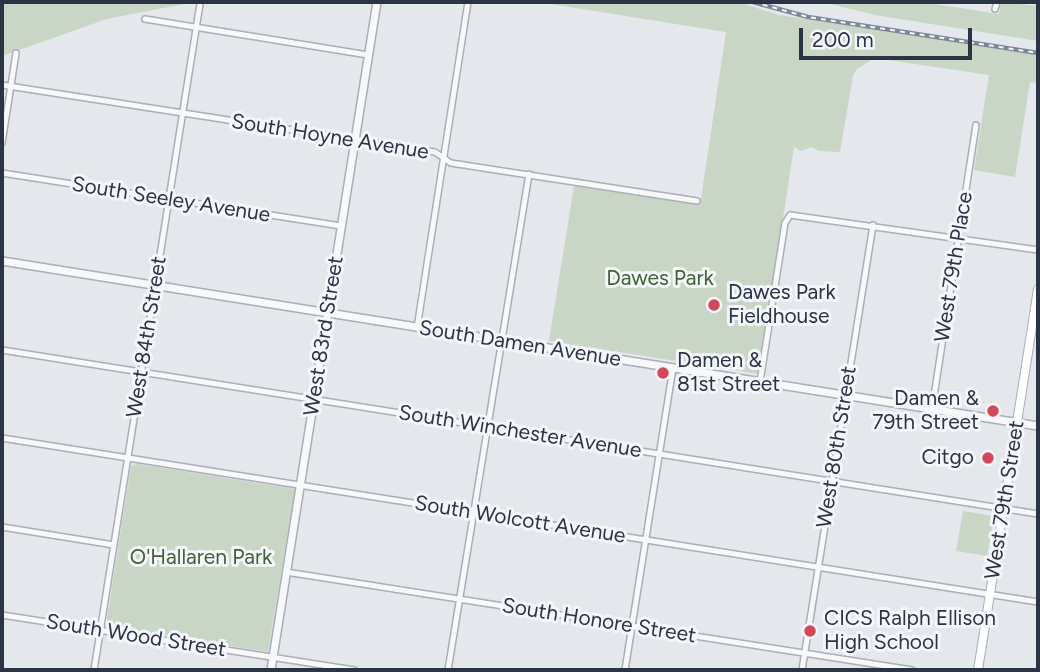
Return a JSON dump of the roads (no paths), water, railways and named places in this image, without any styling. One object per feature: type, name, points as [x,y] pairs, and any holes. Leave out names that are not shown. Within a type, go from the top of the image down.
[{"type":"main road","name":"West 79th Street","points":[[978,670],[1018,422],[1035,337],[1038,289]]},
{"type":"street","name":"West 83rd Street","points":[[271,670],[377,2]]},
{"type":"street","points":[[417,328],[468,2]]},
{"type":"street","points":[[995,9],[997,2]]},
{"type":"street","name":"West 84th Street","points":[[94,670],[200,4]]},
{"type":"street","points":[[145,19],[368,55]]},
{"type":"street","points":[[2,143],[16,52]]},
{"type":"street","name":"South Hoyne Avenue","points":[[2,85],[435,152],[451,163],[697,201]]},
{"type":"street","name":"West 79th Place","points":[[932,409],[976,125]]},
{"type":"street","name":"South Seeley Avenue","points":[[2,173],[341,226]]},
{"type":"street","points":[[449,670],[528,174]]},
{"type":"street","points":[[760,382],[787,217],[796,215],[873,225],[1038,250]]},
{"type":"street","name":"West 80th Street","points":[[802,670],[873,225]]},
{"type":"street","name":"South Damen Avenue","points":[[2,261],[1038,426]]},
{"type":"street","name":"South Winchester Avenue","points":[[2,350],[1038,514]]},
{"type":"street","points":[[625,670],[673,368]]},
{"type":"street","name":"South Wolcott Avenue","points":[[2,438],[1038,602]]},
{"type":"street","points":[[2,527],[114,545]]},
{"type":"street","name":"South Honore Street","points":[[286,572],[912,670]]},
{"type":"street","name":"South Wood Street","points":[[2,615],[354,670]]},
{"type":"railway","points":[[753,2],[808,17],[1038,53]]},
{"type":"place","name":"Dawes Park Fieldhouse","points":[[714,305]]},
{"type":"place","name":"Damen & 81st Street","points":[[663,373]]},
{"type":"place","name":"Damen & 79th Street","points":[[993,411]]},
{"type":"place","name":"Citgo","points":[[988,458]]},
{"type":"place","name":"CICS Ralph Ellison High School","points":[[810,631]]},
{"type":"park label","name":"Dawes Park","points":[[660,279]]},
{"type":"park label","name":"O'Hallaren Park","points":[[201,558]]}]
